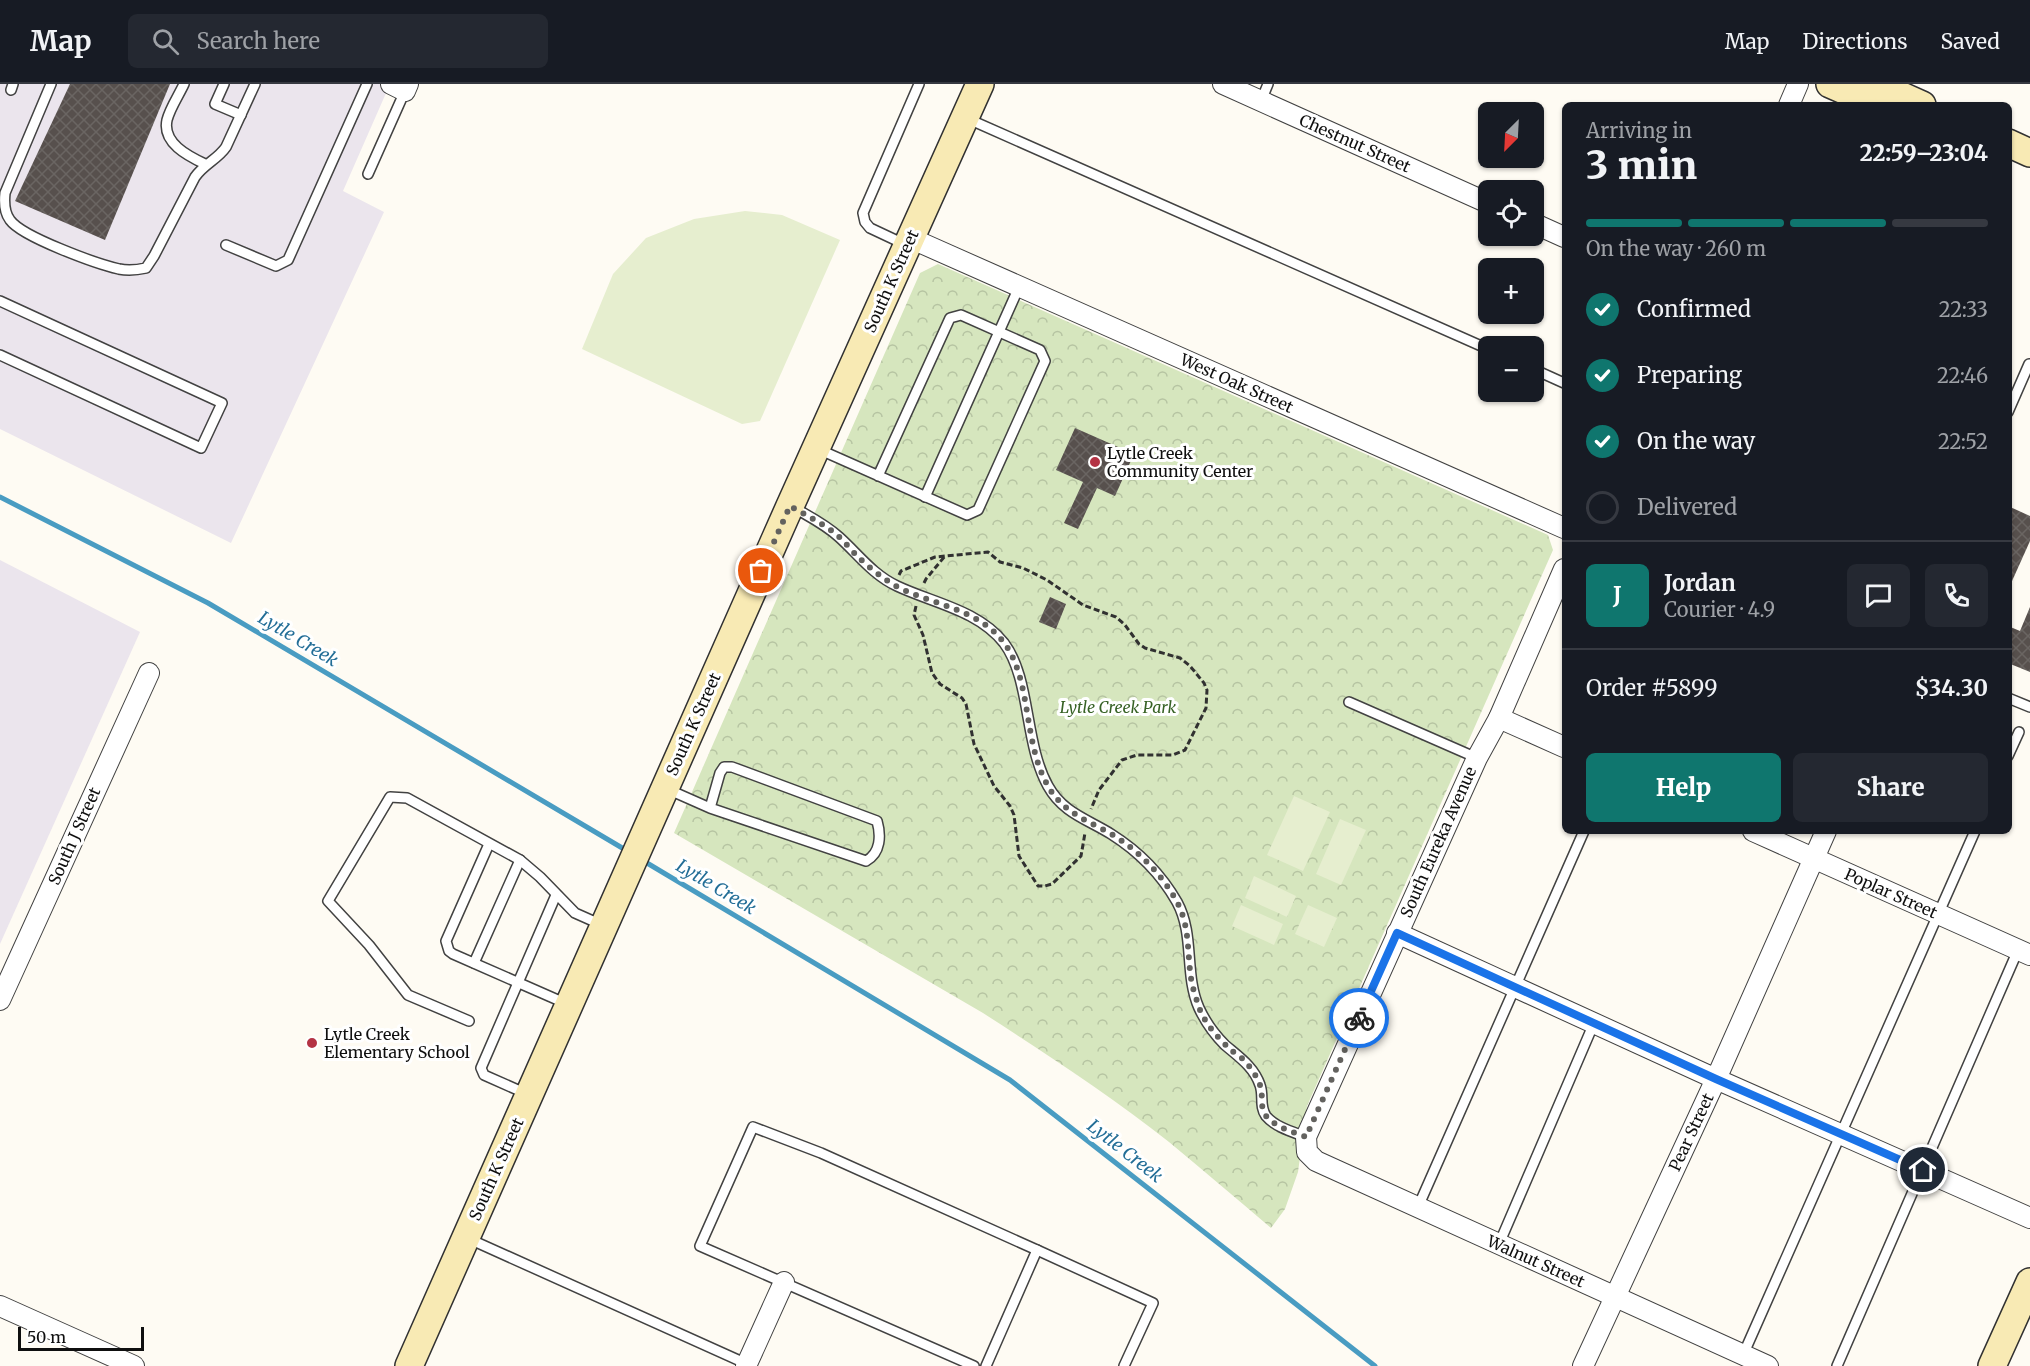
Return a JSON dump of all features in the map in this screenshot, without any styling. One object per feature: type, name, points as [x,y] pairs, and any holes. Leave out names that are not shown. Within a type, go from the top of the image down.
[{"type":"street","name":"South K Street","points":[[413,1365],[466,1237],[980,84]]},
{"type":"street","name":"Chestnut Street","points":[[1223,84],[1264,92],[1478,198]]},
{"type":"street","points":[[1790,102],[1798,84]]},
{"type":"street","points":[[1830,84],[1871,102]]},
{"type":"street","points":[[1875,84],[1915,102]]},
{"type":"street","points":[[2012,145],[2030,153]]},
{"type":"street","points":[[2012,164],[2030,172]]},
{"type":"street","points":[[1544,228],[1562,236]]},
{"type":"street","name":"West Oak Street","points":[[909,242],[1019,286],[1562,527]]},
{"type":"street","name":"South Eureka Avenue","points":[[1307,1144],[1397,933],[1476,758],[1499,718],[1562,573]]},
{"type":"street","name":"South J Street","points":[[0,1000],[149,673]]},
{"type":"street","points":[[1499,718],[1562,746]]},
{"type":"street","name":"Poplar Street","points":[[1760,834],[2024,953]]},
{"type":"street","name":"Pear Street","points":[[1582,1366],[1716,1079],[1825,834]]},
{"type":"street","points":[[1397,933],[1716,1079],[2030,1218]]},
{"type":"street","name":"Walnut Street","points":[[1307,1144],[1316,1161],[1768,1366]]},
{"type":"street","points":[[747,1365],[784,1282]]},
{"type":"street","points":[[1992,1366],[2030,1282]]},
{"type":"street","points":[[0,1306],[134,1366]]},
{"type":"lane","points":[[51,84],[8,185],[4,204],[10,220],[39,240],[119,269],[134,270],[146,268],[195,177],[205,164],[222,154],[255,84]]},
{"type":"lane","points":[[184,84],[167,120],[168,135],[174,144],[205,164]]},
{"type":"lane","points":[[224,84],[215,104],[241,116]]},
{"type":"lane","points":[[226,244],[276,266],[288,260],[367,84]]},
{"type":"lane","points":[[909,242],[870,228],[865,222],[863,213],[919,84]]},
{"type":"lane","points":[[368,174],[402,86]]},
{"type":"lane","points":[[965,117],[1478,345]]},
{"type":"lane","points":[[925,497],[1019,286]]},
{"type":"lane","points":[[0,301],[222,403],[201,447],[0,355]]},
{"type":"lane","points":[[816,448],[966,515],[978,510],[1045,361],[1040,350],[961,315],[950,318],[879,476]]},
{"type":"lane","points":[[2012,403],[2029,364]]},
{"type":"lane","points":[[1544,374],[1562,382]]},
{"type":"lane","points":[[790,506],[819,522],[838,536],[860,559],[895,585],[962,611],[990,629],[1005,644],[1018,671],[1036,760],[1048,786],[1058,801],[1087,823],[1109,833],[1130,847],[1164,882],[1178,903],[1185,924],[1189,943],[1191,979],[1199,1008],[1217,1036],[1249,1065],[1261,1086],[1262,1107],[1266,1116],[1307,1144]]},
{"type":"lane","points":[[2012,700],[2030,707]]},
{"type":"lane","points":[[1349,702],[1476,758]]},
{"type":"lane","points":[[2012,747],[2019,732]]},
{"type":"lane","points":[[661,799],[710,808],[866,861],[873,856],[879,843],[880,830],[877,821],[732,766],[724,767],[720,773],[710,808]]},
{"type":"lane","points":[[469,1021],[408,995],[369,945],[328,901],[390,797],[407,798],[520,860],[575,913],[609,915]]},
{"type":"lane","points":[[1418,1208],[1583,834]]},
{"type":"lane","points":[[1743,1355],[1974,834]]},
{"type":"lane","points":[[489,844],[446,941],[449,951],[569,1005]]},
{"type":"lane","points":[[474,963],[520,860]]},
{"type":"lane","points":[[529,1095],[484,1075],[481,1068],[556,895]]},
{"type":"lane","points":[[1837,1366],[1923,1170],[2024,953]]},
{"type":"lane","points":[[1499,1244],[1594,1023]]},
{"type":"lane","points":[[974,1366],[700,1246],[753,1127],[821,1153],[1153,1302],[1124,1366]]},
{"type":"lane","points":[[466,1237],[747,1365]]},
{"type":"lane","points":[[986,1366],[1037,1250]]},
{"type":"path","points":[[895,585],[901,571],[935,557],[945,556],[988,552],[1000,562],[1023,568],[1047,580],[1083,605],[1116,617],[1139,644],[1145,648],[1180,658],[1204,683],[1207,690],[1206,708],[1185,750],[1173,755],[1137,755],[1122,760],[1098,790],[1087,823],[1081,856],[1052,884],[1038,886],[1019,856],[1014,815],[1010,806],[994,786],[974,744],[966,704],[962,698],[940,684],[932,673],[923,635],[914,615],[926,579],[945,556]]},
{"type":"shaded area","points":[[0,84],[390,84],[343,191],[384,212],[231,543],[0,429]]},
{"type":"shaded area","points":[[0,560],[140,632],[0,944]]},
{"type":"green space","points":[[745,211],[782,215],[840,240],[760,421],[742,424],[582,349],[613,274],[646,238],[694,219]]},
{"type":"green space","name":"Lytle Creek Park","points":[[938,264],[1548,535],[1553,550],[1307,1106],[1298,1172],[1285,1209],[1271,1228],[1169,1142],[1054,1059],[983,1013],[674,833],[920,273]]},
{"type":"green space","points":[[1294,796],[1330,812],[1303,871],[1267,855]]},
{"type":"green space","points":[[1340,819],[1366,830],[1341,885],[1316,874]]},
{"type":"green space","points":[[1254,876],[1296,896],[1287,917],[1245,898]]},
{"type":"green space","points":[[1241,905],[1283,924],[1274,945],[1232,926]]},
{"type":"green space","points":[[1308,905],[1337,918],[1324,947],[1295,934]]},
{"type":"building","points":[[70,84],[170,84],[105,240],[15,201]]},
{"type":"building","name":"Lytle Creek Community Center","points":[[1075,428],[1134,454],[1115,496],[1097,488],[1078,529],[1064,523],[1083,482],[1056,470]]},
{"type":"building","points":[[2012,508],[2030,516],[2030,541],[2012,581]]},
{"type":"building","points":[[1050,597],[1066,604],[1056,629],[1039,622]]},
{"type":"building","points":[[2030,607],[2030,672],[2012,665],[2012,628],[2020,631]]},
{"type":"waterway","name":"Lytle Creek","points":[[0,497],[208,603],[629,852]]},
{"type":"waterway","name":"Lytle Creek","points":[[642,860],[1010,1080],[1375,1366]]},
{"type":"way so far","points":[[761,571],[790,506],[819,522],[838,536],[860,559],[895,585],[962,611],[990,629],[1005,644],[1018,671],[1036,760],[1048,786],[1058,801],[1087,823],[1109,833],[1130,847],[1164,882],[1178,903],[1185,924],[1189,943],[1191,979],[1199,1008],[1211,1028],[1224,1043],[1249,1065],[1261,1086],[1262,1107],[1266,1116],[1277,1125],[1306,1137],[1359,1018]]},
{"type":"place","name":"Lytle Creek Community Center","points":[[1095,462]]},
{"type":"place","name":"Lytle Creek Elementary School","points":[[312,1043]]},
{"type":"route","points":[[1359,1018],[1397,933],[1716,1079],[1923,1170]]}]
